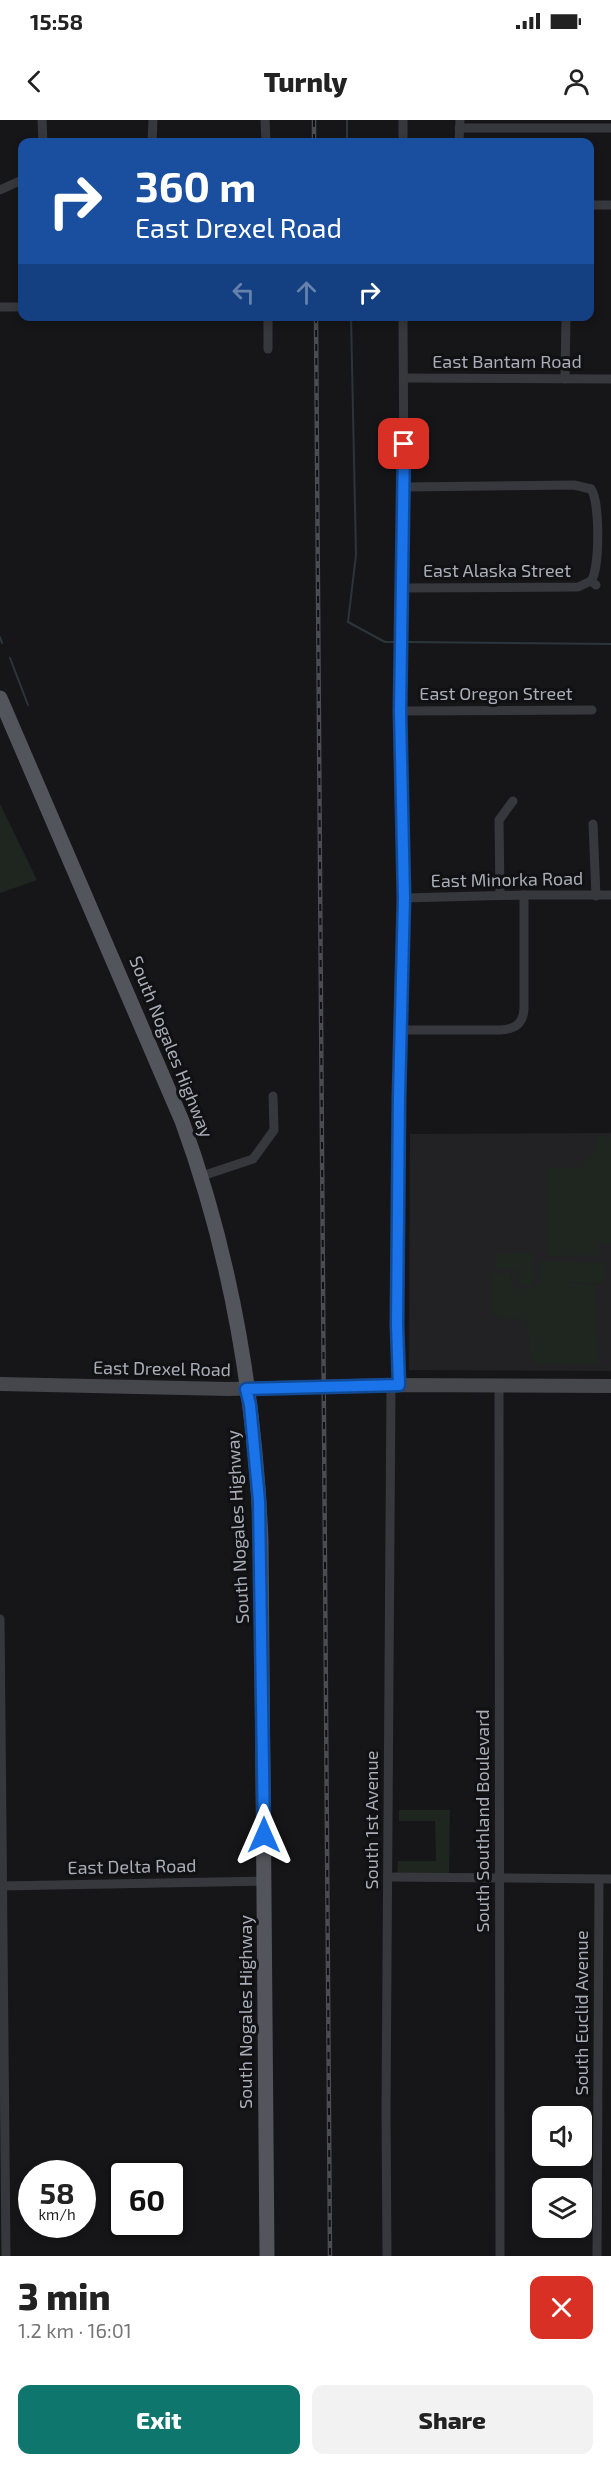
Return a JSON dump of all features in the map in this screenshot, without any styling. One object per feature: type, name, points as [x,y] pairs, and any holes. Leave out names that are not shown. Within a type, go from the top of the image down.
[{"type":"main road","name":"South Nogales Highway","points":[[0,698],[160,1067],[202,1176],[227,1277],[250,1405],[258,1481],[261,1540],[267,2256]]},
{"type":"street","points":[[42,120],[43,138]]},
{"type":"street","points":[[153,120],[153,138]]},
{"type":"street","points":[[265,120],[266,138]]},
{"type":"street","points":[[403,120],[403,138]]},
{"type":"street","points":[[459,124],[611,128]]},
{"type":"street","points":[[0,190],[18,182]]},
{"type":"street","points":[[594,205],[611,205]]},
{"type":"street","points":[[0,307],[18,307]]},
{"type":"street","points":[[268,321],[268,349]]},
{"type":"street","name":"South 1st Avenue","points":[[387,2256],[388,1877],[404,898],[400,711],[404,487],[403,321]]},
{"type":"street","points":[[565,379],[566,321]]},
{"type":"street","name":"East Bantam Road","points":[[404,378],[611,379]]},
{"type":"street","name":"East Alaska Street","points":[[402,588],[578,587],[593,583],[596,573],[597,547],[596,503],[593,487],[574,485],[404,487]]},
{"type":"street","name":"East Oregon Street","points":[[400,711],[592,710]]},
{"type":"street","points":[[500,895],[499,820],[513,801]]},
{"type":"street","points":[[593,824],[596,896]]},
{"type":"street","name":"East Minorka Road","points":[[404,898],[500,895],[611,896]]},
{"type":"street","points":[[401,1030],[500,1030],[520,1027],[524,1009],[524,895]]},
{"type":"street","points":[[202,1176],[253,1159],[274,1130],[273,1096]]},
{"type":"street","name":"East Drexel Road","points":[[0,1384],[246,1389],[395,1385],[611,1386]]},
{"type":"street","name":"South Southland Boulevard","points":[[499,1386],[500,2256]]},
{"type":"street","points":[[0,1619],[6,2256]]},
{"type":"street","points":[[388,1877],[611,1879]]},
{"type":"street","name":"South Euclid Avenue","points":[[597,2256],[599,1879]]},
{"type":"street","name":"East Delta Road","points":[[1,1886],[264,1881]]},
{"type":"shaded area","points":[[0,804],[37,880],[0,893]]},
{"type":"shaded area","points":[[611,1133],[611,1371],[409,1370],[410,1134]]},
{"type":"shaded area","points":[[596,1137],[611,1137],[611,1243],[598,1243],[598,1255],[548,1256],[547,1168],[578,1168],[596,1150]]},
{"type":"shaded area","points":[[533,1253],[534,1285],[519,1285],[518,1269],[496,1269],[496,1254]]},
{"type":"shaded area","points":[[541,1261],[606,1263],[605,1283],[561,1282],[595,1285],[598,1364],[532,1363],[526,1321],[492,1315],[491,1274],[510,1273],[513,1289],[535,1288],[537,1282],[541,1282]]},
{"type":"shaded area","points":[[399,1810],[450,1810],[449,1873],[397,1874],[398,1861],[436,1861],[435,1821],[399,1821]]},
{"type":"waterway","points":[[347,120],[347,138]]},
{"type":"waterway","points":[[351,321],[356,555],[348,622],[385,642],[394,642]]},
{"type":"waterway","points":[[0,637],[2,643]]},
{"type":"waterway","points":[[408,642],[611,644]]},
{"type":"waterway","points":[[10,658],[28,705]]},
{"type":"railway","points":[[314,120],[314,138]]},
{"type":"railway","points":[[316,321],[330,2256]]},
{"type":"route","points":[[264,1835],[261,1540],[258,1481],[250,1405],[246,1389],[399,1385],[397,1324],[399,1096],[404,898],[400,711],[404,444]]}]
